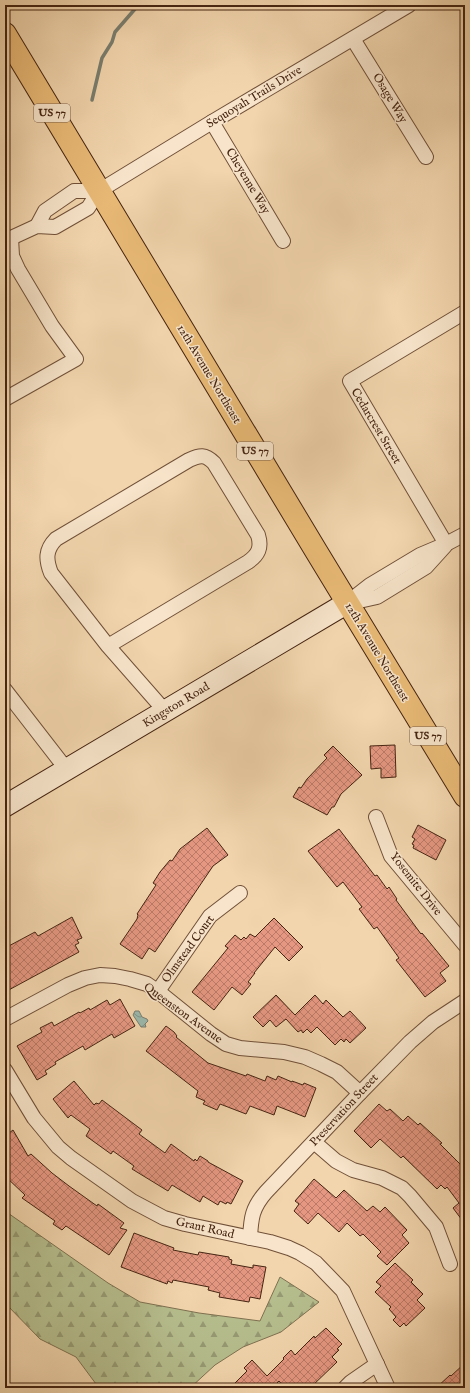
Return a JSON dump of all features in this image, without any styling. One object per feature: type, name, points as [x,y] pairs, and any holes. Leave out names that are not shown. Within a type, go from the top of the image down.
[{"type":"main road","name":"12th Avenue Northeast","points":[[5,34],[465,796]]},
{"type":"street","name":"Sequoyah Trails Drive","points":[[99,191],[212,122],[410,5]]},
{"type":"street","name":"Osage Way","points":[[353,38],[426,157]]},
{"type":"street","name":"Cheyenne Way","points":[[212,122],[283,241]]},
{"type":"street","points":[[37,226],[45,210],[74,191],[99,191]]},
{"type":"street","points":[[5,400],[76,359],[52,326],[18,269],[12,256],[8,239],[37,226],[55,227],[88,208],[99,191]]},
{"type":"street","name":"Cedarcrest Street","points":[[446,544],[350,381],[465,312]]},
{"type":"street","points":[[108,646],[248,562],[258,553],[260,547],[258,535],[214,463],[208,458],[197,456],[188,460],[56,539],[51,544],[47,556],[51,573],[108,646],[165,712]]},
{"type":"street","points":[[348,603],[377,597],[426,567],[446,544],[465,534]]},
{"type":"street","name":"Kingston Road","points":[[5,806],[348,603]]},
{"type":"street","points":[[5,690],[67,770]]},
{"type":"street","name":"Yosemite Drive","points":[[376,817],[391,856],[465,945]]},
{"type":"street","name":"Olmstead Court","points":[[158,992],[210,916],[240,893]]},
{"type":"street","name":"Queenston Avenue","points":[[5,1019],[68,985],[85,978],[100,975],[130,979],[147,984],[226,1044],[246,1049],[284,1052],[305,1057],[337,1072],[360,1093]]},
{"type":"street","name":"Preservation Street","points":[[250,1238],[251,1219],[254,1209],[259,1201],[410,1042],[433,1022],[465,1001]]},
{"type":"street","name":"Grant Road","points":[[5,1070],[34,1118],[58,1147],[71,1158],[132,1201],[164,1218],[206,1230],[270,1242],[289,1248],[300,1253],[316,1264],[343,1291],[388,1388]]},
{"type":"street","points":[[314,1142],[336,1161],[353,1170],[382,1178],[402,1188],[436,1227],[450,1264]]},
{"type":"street","points":[[345,1388],[377,1364]]},
{"type":"green space","points":[[5,1211],[108,1283],[140,1302],[199,1313],[260,1321],[280,1277],[319,1302],[281,1332],[243,1347],[215,1365],[190,1388],[99,1388],[76,1357],[40,1339],[5,1303]]},
{"type":"water","points":[[135,1011],[139,1011],[142,1017],[147,1019],[148,1021],[145,1024],[146,1027],[141,1027],[133,1015]]},
{"type":"building","points":[[395,745],[396,777],[381,778],[381,768],[371,769],[370,746]]},
{"type":"building","points":[[333,746],[362,775],[341,794],[334,807],[332,807],[327,815],[293,797],[299,787],[301,788],[307,779],[327,758],[324,755]]},
{"type":"building","points":[[418,825],[446,840],[436,860],[413,848],[414,845],[412,844],[415,839],[412,837]]},
{"type":"building","points":[[207,828],[228,855],[213,866],[155,952],[149,948],[142,959],[120,944],[137,919],[137,914],[156,885],[153,883],[160,872],[170,860],[172,861],[180,849]]},
{"type":"building","points":[[339,829],[375,876],[377,875],[387,889],[389,887],[397,899],[396,900],[421,934],[422,933],[449,966],[440,973],[446,981],[425,997],[396,960],[399,958],[377,927],[374,929],[359,909],[362,907],[343,882],[337,887],[308,851]]},
{"type":"building","points":[[72,917],[82,938],[77,940],[79,943],[75,945],[79,952],[5,992],[5,948],[35,932],[38,936]]},
{"type":"building","points":[[274,918],[303,947],[289,961],[275,947],[254,973],[248,982],[251,984],[242,995],[232,987],[214,1010],[192,992],[228,948],[225,946],[235,935],[241,940],[244,937],[246,939],[250,934],[255,937]]},
{"type":"building","points":[[276,995],[295,1015],[315,995],[323,1004],[326,1000],[343,1017],[350,1011],[366,1028],[350,1043],[346,1039],[344,1042],[341,1039],[335,1045],[317,1027],[311,1033],[307,1029],[303,1033],[301,1030],[298,1032],[286,1019],[276,1027],[270,1020],[263,1027],[253,1017]]},
{"type":"building","points":[[120,999],[135,1026],[114,1038],[112,1034],[85,1050],[83,1046],[55,1062],[56,1064],[45,1071],[47,1074],[37,1080],[17,1046],[42,1032],[40,1028],[52,1022],[54,1026],[79,1012],[80,1013],[89,1008],[90,1010],[107,1000],[110,1005]]},
{"type":"building","points":[[166,1026],[174,1032],[177,1036],[176,1037],[208,1063],[246,1076],[247,1074],[265,1081],[267,1076],[276,1080],[278,1076],[292,1082],[303,1085],[304,1083],[316,1088],[305,1117],[277,1106],[274,1115],[250,1106],[246,1114],[220,1104],[217,1110],[203,1104],[205,1101],[196,1097],[198,1091],[146,1051]]},
{"type":"building","points":[[74,1081],[94,1105],[96,1103],[99,1104],[102,1100],[142,1130],[139,1134],[165,1153],[171,1144],[194,1161],[195,1159],[197,1161],[200,1156],[243,1181],[231,1204],[227,1202],[226,1204],[220,1201],[218,1205],[203,1196],[200,1202],[172,1185],[168,1191],[132,1169],[134,1166],[113,1151],[111,1154],[86,1136],[90,1129],[71,1115],[68,1118],[53,1099]]},
{"type":"building","points":[[379,1104],[387,1111],[390,1109],[403,1121],[408,1116],[418,1125],[420,1123],[442,1143],[440,1144],[465,1169],[465,1224],[453,1208],[459,1203],[447,1187],[445,1189],[441,1185],[437,1189],[403,1156],[401,1158],[380,1139],[371,1148],[354,1131]]},
{"type":"building","points":[[13,1130],[28,1156],[31,1154],[69,1186],[97,1206],[98,1204],[124,1223],[120,1228],[127,1230],[109,1255],[66,1226],[62,1230],[53,1224],[55,1221],[22,1198],[25,1195],[5,1176],[5,1136]]},
{"type":"building","points":[[314,1179],[336,1198],[344,1190],[367,1211],[373,1206],[380,1212],[385,1207],[407,1230],[402,1235],[409,1243],[387,1265],[377,1256],[381,1252],[363,1234],[360,1236],[347,1223],[339,1232],[318,1213],[308,1224],[294,1211],[299,1204],[295,1201]]},
{"type":"building","points":[[134,1233],[174,1248],[173,1250],[198,1255],[199,1252],[229,1257],[229,1259],[232,1260],[231,1264],[253,1268],[253,1265],[266,1267],[260,1299],[250,1297],[249,1302],[219,1297],[220,1293],[208,1290],[209,1287],[173,1280],[172,1283],[168,1281],[167,1284],[121,1267]]},
{"type":"building","points":[[395,1263],[413,1280],[411,1282],[423,1294],[417,1300],[425,1308],[406,1326],[404,1323],[400,1327],[393,1320],[396,1317],[389,1309],[391,1307],[375,1292],[381,1286],[376,1282]]},
{"type":"building","points":[[326,1328],[342,1344],[337,1349],[339,1350],[332,1357],[337,1362],[310,1388],[285,1388],[279,1381],[272,1388],[230,1388],[247,1371],[244,1368],[252,1360],[267,1376],[291,1350],[295,1355],[314,1336],[315,1338]]},
{"type":"building","points":[[465,1363],[465,1388],[436,1388],[450,1375],[451,1376]]},
{"type":"waterway","points":[[92,100],[102,58],[112,42],[115,32],[137,5]]}]
